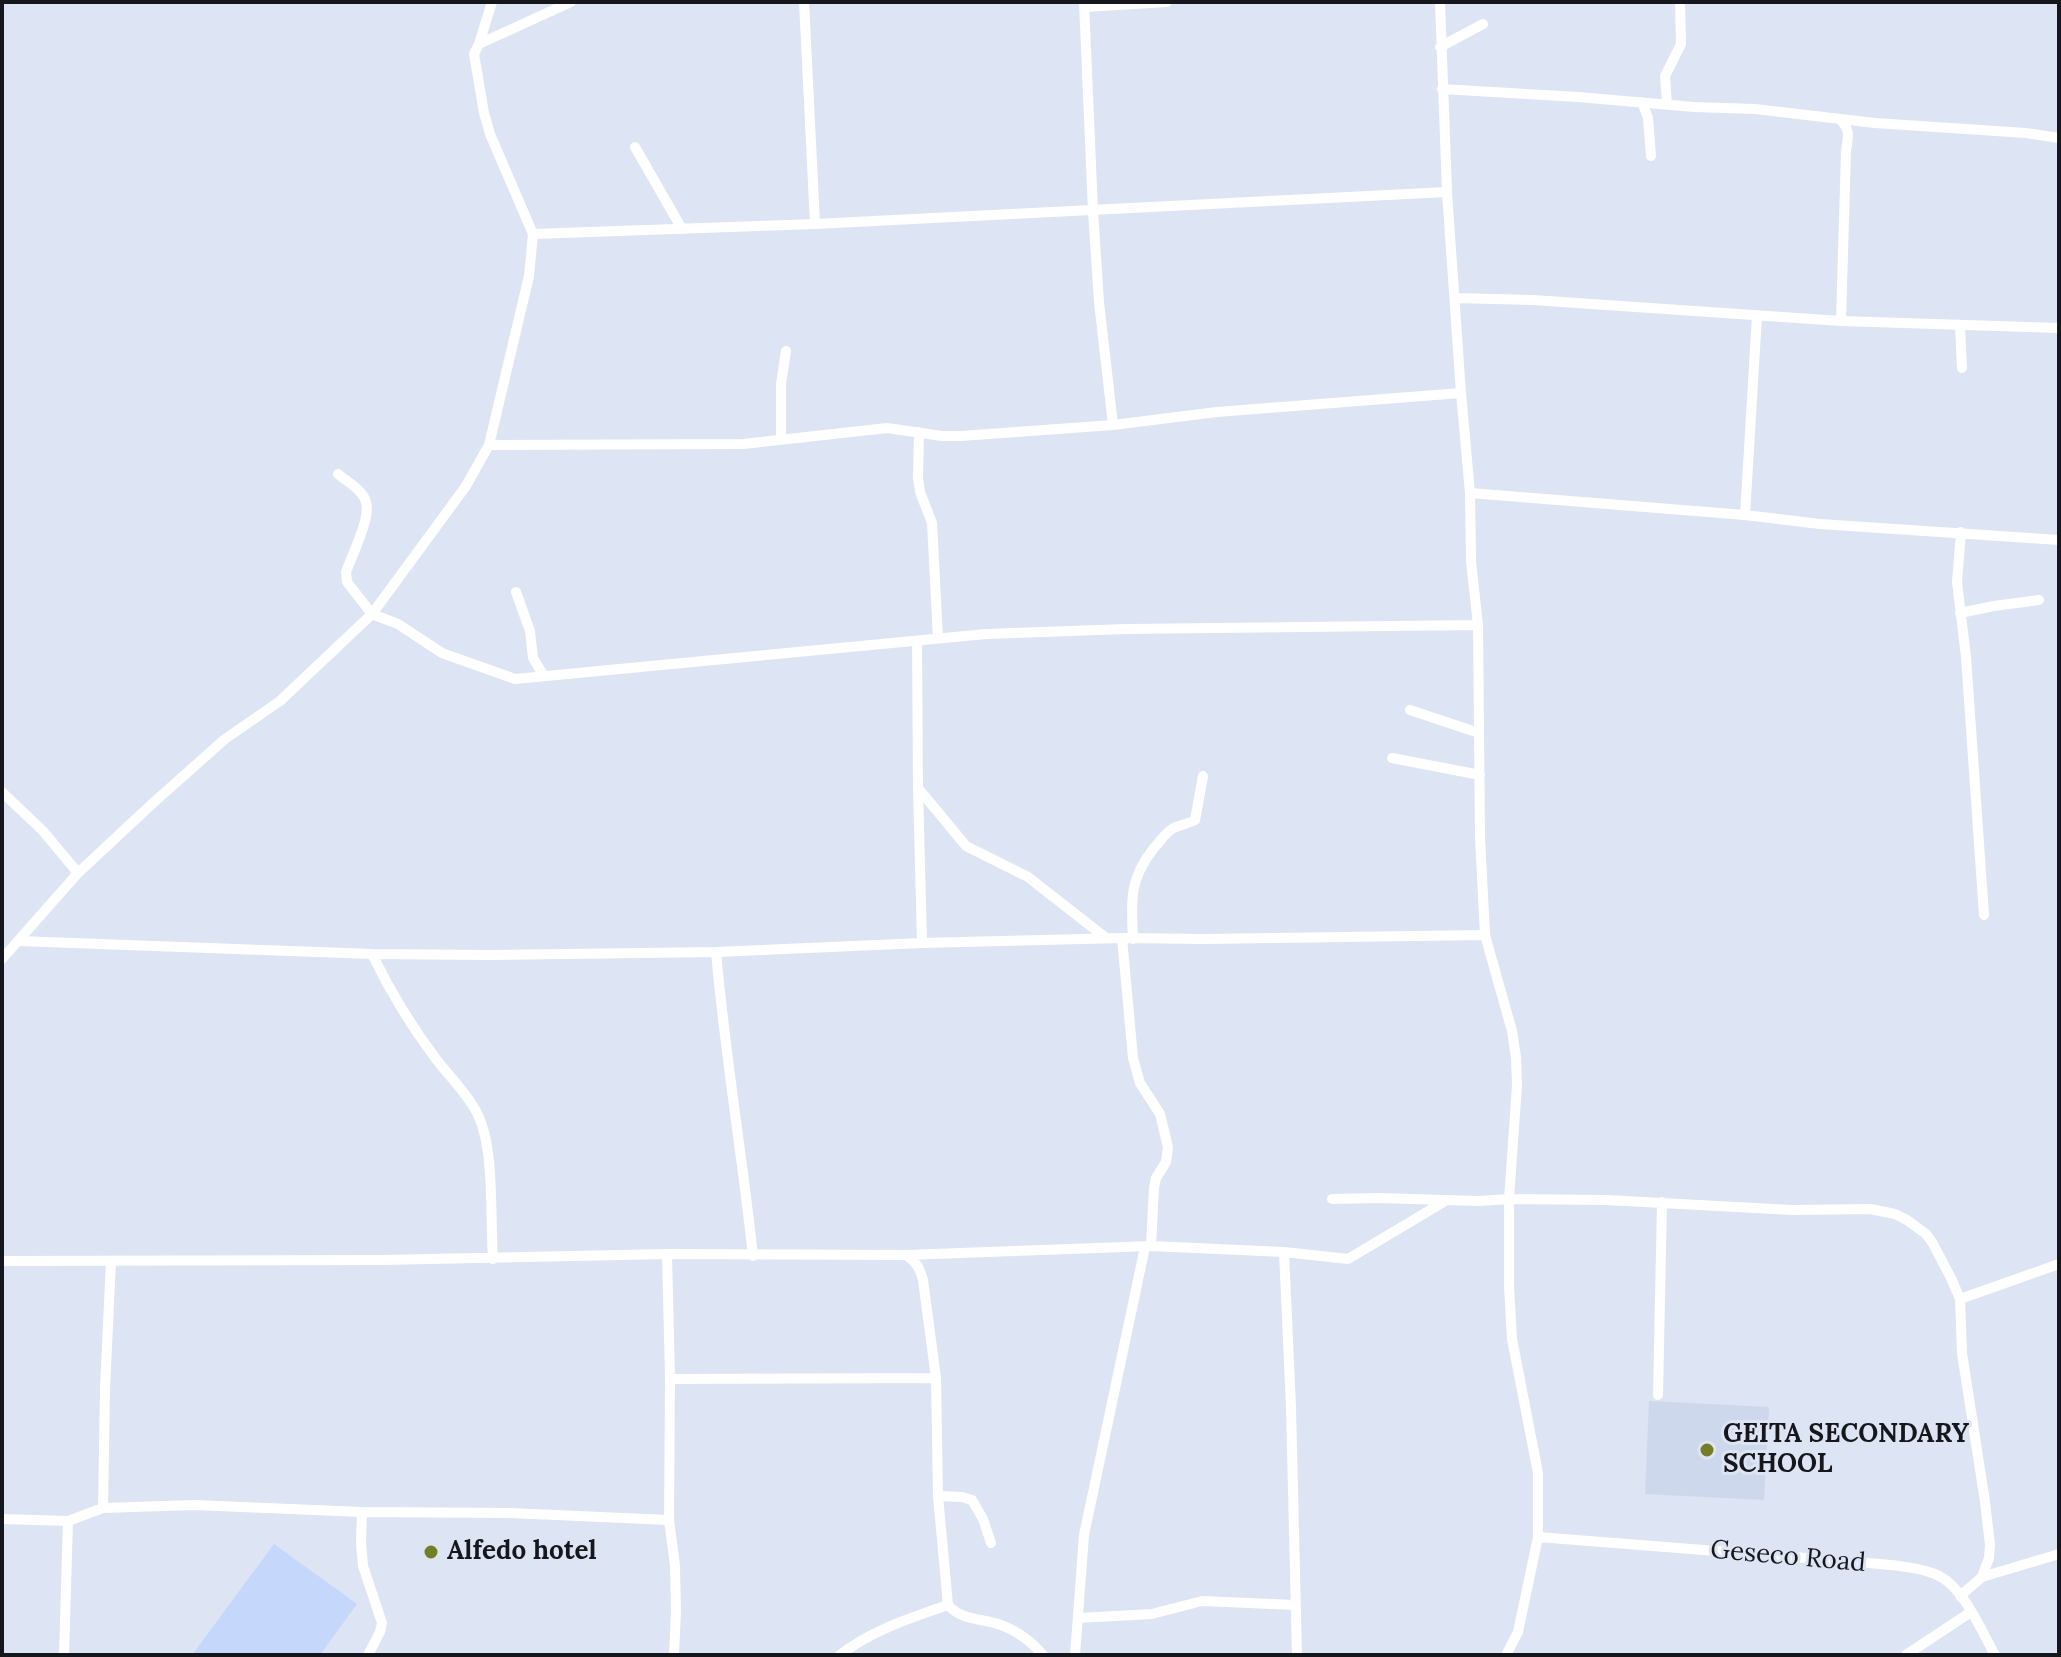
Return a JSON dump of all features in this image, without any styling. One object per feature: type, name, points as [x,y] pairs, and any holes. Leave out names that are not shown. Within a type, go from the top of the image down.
[{"type":"street","points":[[2,959],[78,873],[225,739],[280,701],[372,614],[466,486],[489,445],[529,276],[533,234],[484,113],[474,54],[492,2]]},
{"type":"street","points":[[479,44],[571,2]]},
{"type":"street","points":[[804,2],[815,224]]},
{"type":"street","points":[[1113,425],[1099,302],[1084,4],[1167,2]]},
{"type":"street","points":[[1440,2],[1447,192],[1470,493],[1471,561],[1478,625],[1480,837],[1485,935],[1512,1031],[1516,1057],[1509,1199],[1509,1286],[1512,1339],[1538,1473],[1538,1537],[1518,1632],[1506,1655]]},
{"type":"street","points":[[1667,104],[1665,76],[1681,44],[1680,2]]},
{"type":"street","points":[[1440,47],[1483,24]]},
{"type":"street","points":[[1442,89],[1755,109],[2059,138]]},
{"type":"street","points":[[1642,102],[1648,118],[1651,156]]},
{"type":"street","points":[[1840,119],[1848,132],[1841,321]]},
{"type":"street","points":[[635,147],[682,229]]},
{"type":"street","points":[[533,234],[815,224],[1447,192]]},
{"type":"street","points":[[1455,298],[1533,300],[1841,321],[2059,328]]},
{"type":"street","points":[[1745,515],[1757,316]]},
{"type":"street","points":[[1960,326],[1962,368]]},
{"type":"street","points":[[781,439],[781,384],[786,351]]},
{"type":"street","points":[[489,445],[743,444],[887,428],[961,436],[1461,393]]},
{"type":"street","points":[[919,432],[918,478],[932,523],[938,638]]},
{"type":"street","points":[[338,474],[366,500],[367,512],[346,572],[347,582],[372,614],[398,624],[453,658],[515,679],[938,638],[1056,630],[1478,625]]},
{"type":"street","points":[[1470,493],[1820,524],[2059,540]]},
{"type":"street","points":[[1961,532],[1957,582],[1966,657],[1984,915]]},
{"type":"street","points":[[516,592],[530,631],[533,658],[544,676]]},
{"type":"street","points":[[1960,613],[2039,600]]},
{"type":"street","points":[[917,641],[922,943]]},
{"type":"street","points":[[1410,710],[1479,733]]},
{"type":"street","points":[[1392,758],[1480,775]]},
{"type":"street","points":[[1075,1655],[1084,1535],[1148,1247],[1156,1178],[1166,1162],[1168,1147],[1160,1114],[1140,1083],[1133,1058],[1127,938],[1131,901],[1136,877],[1147,857],[1168,832],[1195,820],[1203,776]]},
{"type":"street","points":[[918,788],[966,846],[1028,877],[1106,938]]},
{"type":"street","points":[[2,792],[43,831],[78,873]]},
{"type":"street","points":[[18,941],[372,954],[716,952],[1106,938],[1485,935]]},
{"type":"street","points":[[716,952],[723,1030],[753,1256]]},
{"type":"street","points":[[372,954],[414,1030],[477,1113],[485,1137],[490,1180],[493,1259]]},
{"type":"street","points":[[1332,1199],[1559,1198],[1792,1210],[1870,1209],[1907,1220],[1926,1234],[1960,1299],[1962,1353],[1990,1545],[1982,1577]]},
{"type":"street","points":[[2,1261],[493,1259],[667,1254],[906,1255],[1148,1247],[1284,1252],[1348,1259],[1447,1200]]},
{"type":"street","points":[[1658,1395],[1662,1202]]},
{"type":"street","points":[[1284,1252],[1297,1655]]},
{"type":"street","points":[[667,1254],[669,1520],[675,1566],[676,1611],[674,1655]]},
{"type":"street","points":[[906,1255],[920,1269],[923,1280],[936,1378],[938,1496],[948,1605],[961,1616],[1013,1630],[1043,1655]]},
{"type":"street","points":[[103,1508],[111,1261]]},
{"type":"street","points":[[1960,1299],[2059,1264]]},
{"type":"street","points":[[670,1379],[936,1378]]},
{"type":"street","points":[[938,1496],[972,1500],[991,1543]]},
{"type":"street","points":[[2,1519],[68,1521],[103,1508],[194,1505],[669,1520]]},
{"type":"street","points":[[362,1512],[361,1555],[382,1623],[368,1655]]},
{"type":"street","points":[[64,1655],[68,1521]]},
{"type":"street","name":"Geseco Road","points":[[1538,1537],[1732,1551],[1927,1571],[1940,1576],[1960,1596],[1995,1655]]},
{"type":"street","points":[[1960,1596],[1982,1577],[2059,1554]]},
{"type":"street","points":[[1078,1618],[1152,1614],[1202,1601],[1295,1605]]},
{"type":"street","points":[[840,1655],[884,1629],[948,1605]]},
{"type":"street","points":[[1906,1655],[1971,1612]]},
{"type":"shaded area","name":"GEITA SECONDARY SCHOOL","points":[[1649,1401],[1769,1407],[1764,1500],[1645,1494]]},
{"type":"shaded area","points":[[274,1544],[357,1604],[320,1655],[192,1655]]},
{"type":"place","name":"GEITA SECONDARY SCHOOL","points":[[1707,1450]]},
{"type":"place","name":"Alfedo hotel","points":[[431,1552]]}]
